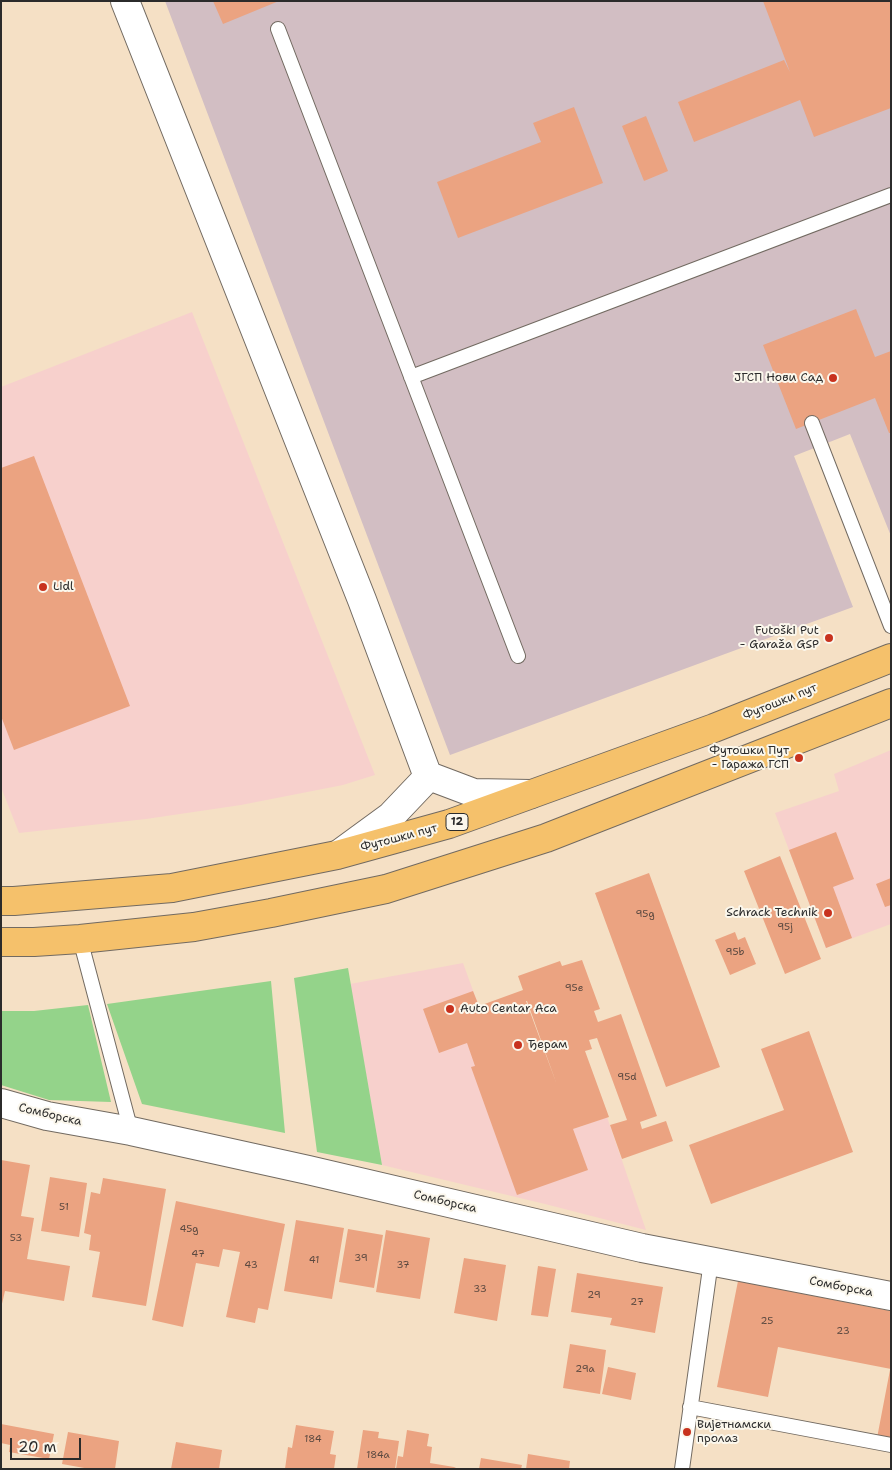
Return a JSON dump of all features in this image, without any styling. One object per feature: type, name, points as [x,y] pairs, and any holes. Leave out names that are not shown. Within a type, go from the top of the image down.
[{"type":"main road","name":"Футошки пут","points":[[6,899],[172,888],[337,855],[449,824],[537,794],[714,728],[891,658]]},
{"type":"main road","points":[[1,942],[80,939],[194,926],[271,913],[386,889],[546,838],[716,770],[890,706]]},
{"type":"street","points":[[125,1],[362,600],[429,776],[474,793],[537,794]]},
{"type":"street","points":[[337,855],[390,816],[429,776]]},
{"type":"street","name":"Сомборска","points":[[1,1103],[47,1116],[131,1131],[632,1246],[891,1296]]},
{"type":"lane","points":[[278,29],[518,656]]},
{"type":"lane","points":[[411,378],[891,195]]},
{"type":"lane","points":[[812,423],[891,626]]},
{"type":"lane","points":[[80,939],[131,1131]]},
{"type":"lane","points":[[682,1469],[710,1261]]},
{"type":"lane","points":[[690,1407],[891,1445]]},
{"type":"shaded area","points":[[165,1],[891,1],[891,536],[850,434],[794,456],[853,607],[450,755]]},
{"type":"shaded area","points":[[192,312],[375,775],[343,785],[241,805],[146,819],[19,833],[1,787],[1,387]]},
{"type":"shaded area","points":[[891,750],[891,924],[826,948],[775,813],[839,791],[834,774]]},
{"type":"shaded area","points":[[463,963],[513,1100],[557,1085],[573,1129],[607,1117],[646,1230],[382,1165],[350,984]]},
{"type":"green space","points":[[348,968],[382,1165],[317,1152],[294,978]]},
{"type":"green space","points":[[271,981],[285,1133],[142,1104],[107,1004]]},
{"type":"green space","points":[[88,1005],[111,1102],[49,1100],[1,1085],[1,1011],[34,1011]]},
{"type":"building","points":[[213,1],[279,1],[223,24]]},
{"type":"building","points":[[763,1],[891,1],[891,108],[814,137],[800,100],[694,142],[678,102],[784,60],[790,72]]},
{"type":"building","points":[[574,107],[603,183],[458,238],[437,182],[541,142],[533,123]]},
{"type":"building","points":[[646,116],[668,171],[644,181],[622,126]]},
{"type":"building","name":"ЈГСП Нови Сад","points":[[856,309],[875,357],[891,351],[891,433],[889,433],[875,398],[796,429],[763,345]]},
{"type":"building","name":"Lidl","points":[[34,456],[130,706],[14,750],[1,716],[1,468]]},
{"type":"building","name":"Schrack Technik","points":[[836,832],[854,879],[833,887],[852,938],[826,948],[789,850]]},
{"type":"building","points":[[780,856],[821,959],[785,974],[744,871]]},
{"type":"building","points":[[649,873],[720,1067],[666,1087],[595,893]]},
{"type":"building","points":[[891,878],[891,905],[885,907],[876,884]]},
{"type":"building","points":[[735,932],[738,940],[745,937],[756,964],[730,975],[715,940]]},
{"type":"building","points":[[582,960],[600,1009],[594,1011],[598,1022],[621,1014],[657,1116],[640,1122],[642,1129],[666,1121],[673,1141],[622,1159],[610,1125],[627,1120],[597,1038],[589,1040],[592,1049],[585,1051],[609,1117],[573,1129],[588,1170],[517,1195],[471,1067],[475,1066],[467,1043],[439,1053],[423,1009],[473,991],[479,1006],[523,990],[518,976],[560,961],[562,966]],"holes":[[[526,1001],[527,1001],[557,1085]]]},
{"type":"building","points":[[809,1031],[853,1152],[711,1204],[689,1145],[784,1110],[761,1049]]},
{"type":"building","points":[[1,1160],[30,1165],[21,1216],[34,1218],[27,1259],[70,1266],[64,1301],[5,1291],[1,1308]]},
{"type":"building","points":[[50,1177],[87,1183],[79,1237],[41,1231]]},
{"type":"building","points":[[103,1178],[166,1189],[146,1306],[92,1297],[100,1252],[89,1250],[91,1235],[84,1233],[91,1192],[100,1194]]},
{"type":"building","points":[[176,1201],[285,1224],[268,1310],[258,1308],[255,1323],[226,1317],[240,1252],[223,1249],[219,1267],[196,1263],[183,1327],[152,1320]]},
{"type":"building","points":[[296,1220],[344,1228],[332,1299],[284,1291]]},
{"type":"building","points":[[348,1229],[383,1235],[374,1288],[339,1282]]},
{"type":"building","points":[[386,1230],[430,1238],[420,1299],[376,1292]]},
{"type":"building","points":[[464,1258],[506,1265],[497,1321],[454,1313]]},
{"type":"building","points":[[538,1266],[556,1269],[548,1317],[531,1315]]},
{"type":"building","points":[[577,1273],[663,1287],[655,1333],[610,1325],[612,1318],[571,1312]]},
{"type":"building","points":[[738,1281],[891,1311],[891,1369],[778,1347],[768,1397],[717,1387]]},
{"type":"building","points":[[570,1344],[606,1350],[600,1394],[563,1388]]},
{"type":"building","points":[[608,1367],[636,1373],[631,1400],[602,1394]]},
{"type":"building","points":[[891,1371],[891,1440],[877,1438]]},
{"type":"building","points":[[1,1424],[54,1434],[49,1459],[9,1452],[10,1445],[1,1443]]},
{"type":"building","points":[[296,1425],[334,1431],[330,1454],[336,1455],[334,1469],[285,1469],[288,1447],[292,1448]]},
{"type":"building","points":[[363,1430],[379,1432],[378,1438],[399,1441],[395,1469],[357,1469]]},
{"type":"building","points":[[407,1430],[429,1434],[427,1446],[432,1447],[430,1463],[458,1469],[396,1469],[398,1456],[403,1457]]},
{"type":"building","points":[[68,1432],[119,1441],[115,1469],[90,1469],[62,1464]]},
{"type":"building","points":[[176,1442],[222,1450],[219,1469],[171,1469]]},
{"type":"building","points":[[528,1454],[570,1461],[569,1469],[526,1469]]},
{"type":"building","points":[[481,1458],[522,1465],[521,1469],[479,1469]]},
{"type":"place","name":"ЈГСП Нови Сад","points":[[833,378]]},
{"type":"place","name":"Lidl","points":[[43,587]]},
{"type":"place","name":"Futoški Put - Garaža GSP","points":[[829,638]]},
{"type":"place","name":"Футошки Пут - Гаража ГСП","points":[[799,758]]},
{"type":"place","name":"Schrack Technik","points":[[828,913]]},
{"type":"place","name":"Auto Centar Aca","points":[[450,1009]]},
{"type":"place","name":"Ђерам","points":[[518,1045]]},
{"type":"place","name":"Вијетнамски пролаз","points":[[687,1432]]}]
